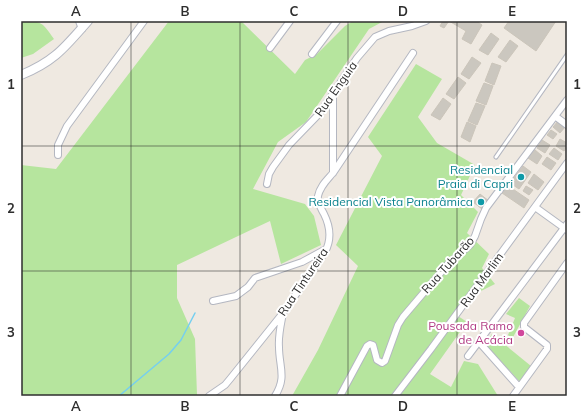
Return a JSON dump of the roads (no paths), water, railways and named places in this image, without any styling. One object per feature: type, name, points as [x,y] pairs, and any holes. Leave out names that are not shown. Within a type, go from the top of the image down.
[{"type":"main road","points":[[21,73],[37,68],[58,54],[80,25],[88,21]]},
{"type":"street","points":[[58,155],[58,145],[67,126],[144,21]]},
{"type":"street","points":[[270,48],[290,21]]},
{"type":"street","points":[[312,54],[337,21]]},
{"type":"street","name":"Rua Enguia","points":[[267,184],[269,174],[288,145],[319,114],[333,96],[357,58],[375,37],[389,30],[412,26],[426,21]]},
{"type":"street","name":"Rua Tintureira","points":[[210,396],[225,385],[283,313],[328,248],[330,234],[329,226],[319,204],[318,197],[320,189],[324,182],[333,173],[414,53]]},
{"type":"street","points":[[333,96],[333,173]]},
{"type":"street","name":"Rua Tubarão","points":[[340,396],[367,346],[370,344],[373,345],[377,360],[382,363],[385,361],[398,325],[403,316],[448,264],[470,245],[476,236],[486,208],[567,100]]},
{"type":"street","points":[[555,116],[567,125]]},
{"type":"street","name":"Rua Marlim","points":[[395,396],[567,163]]},
{"type":"street","points":[[468,356],[566,227],[535,207]]},
{"type":"street","points":[[213,301],[236,296],[245,290],[254,278],[302,262],[328,248]]},
{"type":"street","points":[[513,396],[547,349],[547,345],[524,327],[524,323],[567,262]]},
{"type":"street","points":[[275,396],[280,389],[282,379],[278,347],[283,313]]},
{"type":"street","points":[[479,342],[519,387]]},
{"type":"lane","points":[[496,157],[567,55]]},
{"type":"waterway","points":[[119,396],[169,354],[181,340],[195,313]]},
{"type":"place","name":"Residencial Praia di Capri","points":[[521,177]]},
{"type":"place","name":"Residencial Vista Panorâmica","points":[[481,202]]},
{"type":"place","name":"Pousada Ramo de Acácia","points":[[521,333]]}]
